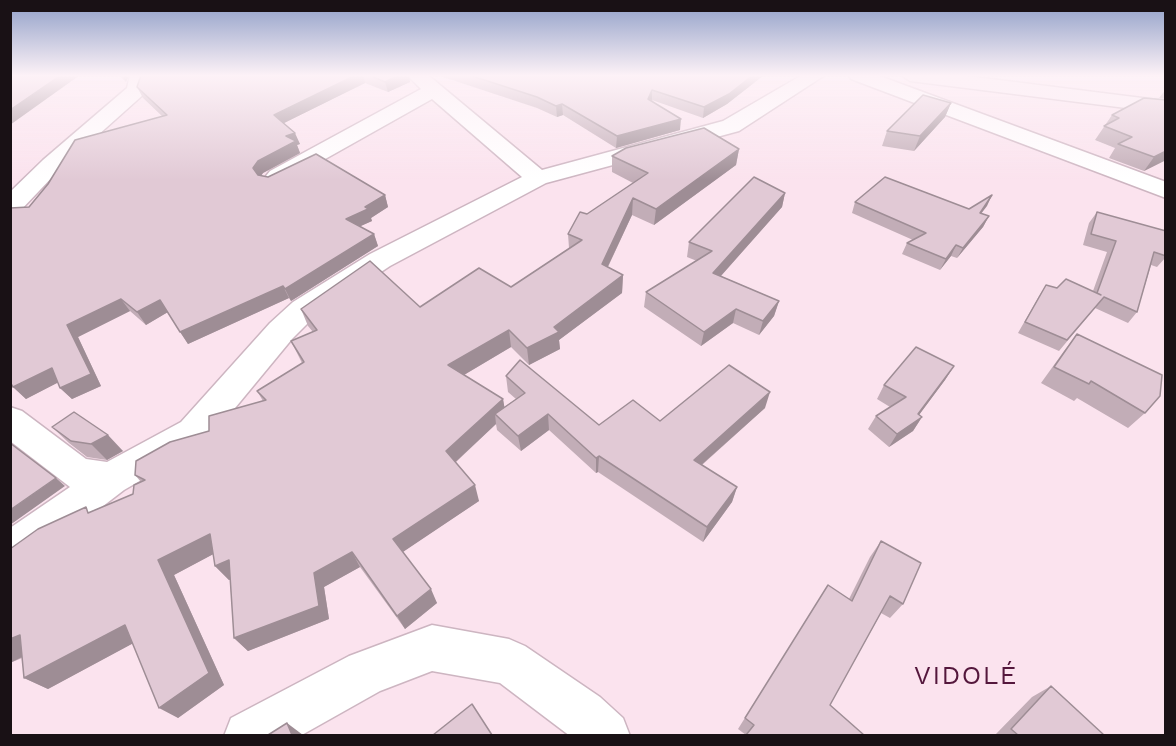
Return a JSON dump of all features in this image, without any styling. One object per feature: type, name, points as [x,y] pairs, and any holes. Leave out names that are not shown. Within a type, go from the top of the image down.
[{"type":"street","points":[[10,207],[51,165],[116,110]]},
{"type":"street","points":[[272,180],[398,110]]},
{"type":"street","points":[[457,110],[538,178]]},
{"type":"street","points":[[10,552],[111,479],[194,432],[281,331],[304,309],[408,244],[538,178],[731,126],[758,110]]},
{"type":"street","points":[[950,110],[1166,191]]},
{"type":"street","points":[[10,421],[76,473],[111,479]]},
{"type":"street","points":[[249,735],[366,673],[432,648],[509,662],[583,714],[605,735]]},
{"type":"building","points":[[161,110],[285,110],[274,115],[295,133],[286,136],[296,141],[258,161],[253,168],[258,175],[268,177],[316,154],[385,195],[365,207],[368,209],[346,219],[374,234],[285,289],[283,286],[180,332],[160,300],[137,312],[121,299],[67,325],[91,374],[60,388],[52,368],[13,387],[10,382],[10,208],[29,207],[48,184],[75,140],[167,115]]},
{"type":"building","points":[[572,110],[666,110],[681,119],[617,136]]},
{"type":"building","points":[[908,110],[945,110],[920,136],[887,131]]},
{"type":"building","points":[[1122,110],[1166,110],[1166,151],[1154,157],[1118,144],[1132,137],[1104,126],[1119,118],[1112,115]]},
{"type":"building","points":[[704,128],[739,149],[656,209],[633,198],[602,264],[623,275],[554,327],[559,332],[527,348],[509,330],[448,365],[503,399],[446,451],[475,485],[393,539],[431,589],[397,616],[352,552],[314,573],[319,606],[234,638],[229,560],[215,566],[210,534],[158,560],[209,673],[159,708],[125,625],[24,678],[20,635],[10,639],[10,549],[38,529],[86,507],[88,513],[133,494],[134,485],[145,480],[135,475],[136,461],[170,442],[209,431],[209,416],[266,400],[257,391],[304,362],[291,341],[317,330],[301,309],[370,261],[420,307],[479,268],[511,287],[582,240],[568,234],[580,212],[587,214],[648,173],[612,156],[626,148]]},
{"type":"building","points":[[754,177],[785,193],[713,273],[779,301],[763,321],[736,309],[704,332],[646,292],[712,251],[689,242]]},
{"type":"building","points":[[885,177],[969,209],[992,195],[980,213],[989,216],[963,248],[956,245],[946,259],[907,243],[926,233],[855,202]]},
{"type":"building","points":[[1097,212],[1166,231],[1166,256],[1154,252],[1137,312],[1104,297],[1067,340],[1025,322],[1046,285],[1057,288],[1066,279],[1101,295],[1097,293],[1116,241],[1091,234]]},
{"type":"building","points":[[1077,334],[1162,375],[1160,396],[1145,413],[1091,381],[1089,384],[1054,367]]},
{"type":"building","points":[[916,347],[954,366],[918,414],[922,417],[897,434],[876,416],[906,397],[884,385]]},
{"type":"building","points":[[520,360],[599,425],[633,400],[660,421],[729,365],[770,392],[694,460],[737,487],[707,527],[599,456],[596,458],[548,414],[518,436],[495,414],[525,393],[506,376]]},
{"type":"building","points":[[74,412],[108,435],[91,444],[71,441],[52,427]]},
{"type":"building","points":[[10,443],[56,478],[10,510]]},
{"type":"building","points":[[881,541],[921,563],[903,604],[890,596],[830,705],[864,735],[746,735],[754,725],[745,718],[828,585],[852,601]]},
{"type":"building","points":[[1051,686],[1104,735],[1018,735],[1011,729]]},
{"type":"building","points":[[472,704],[492,735],[433,735]]},
{"type":"building","points":[[287,723],[292,735],[268,735]]},
{"type":"district","name":"VIDOLÉ","points":[[966,676]]}]
